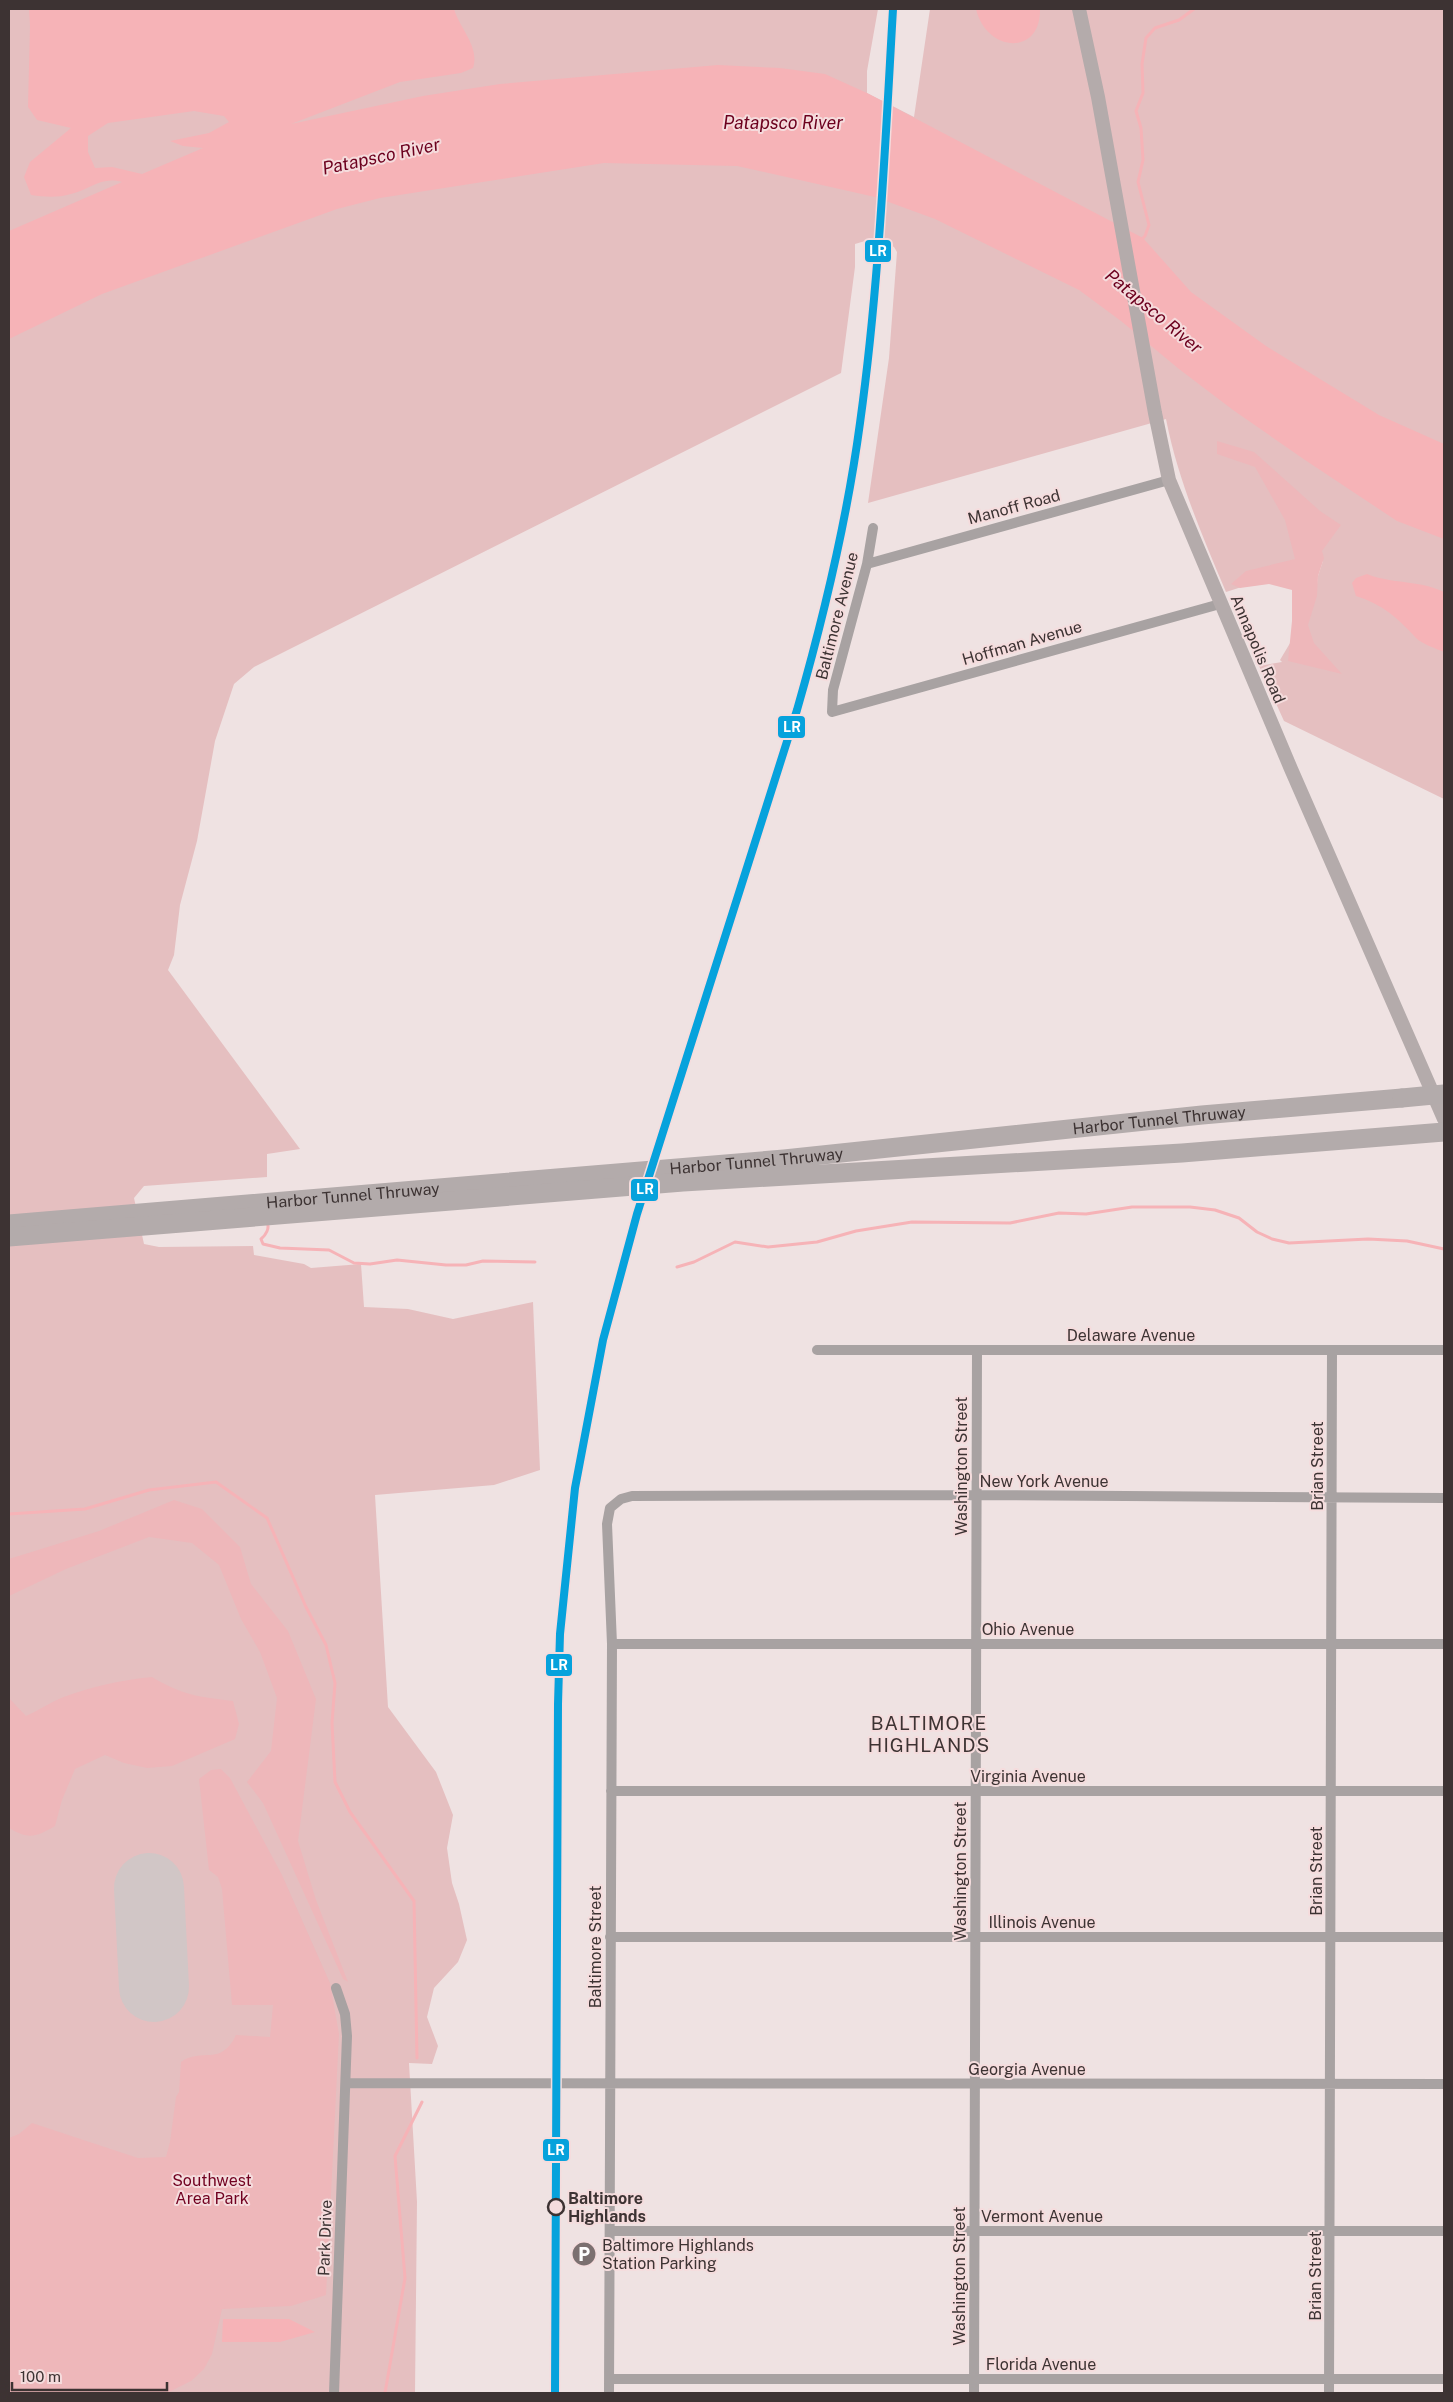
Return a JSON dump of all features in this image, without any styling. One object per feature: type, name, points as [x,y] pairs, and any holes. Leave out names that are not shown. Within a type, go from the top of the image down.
[{"type":"highway","name":"Harbor Tunnel Thruway","points":[[686,1175],[898,1148],[1202,1115],[1444,1094]]},
{"type":"highway","name":"Harbor Tunnel Thruway","points":[[9,1237],[355,1202],[686,1175],[1192,1152],[1444,1132]]},
{"type":"highway","name":"Harbor Tunnel Thruway","points":[[9,1224],[355,1202]]},
{"type":"main road","name":"Annapolis Road","points":[[1079,9],[1111,170],[1145,363],[1170,480],[1220,604],[1444,1119]]},
{"type":"street","name":"Manoff Road","points":[[866,564],[1170,480]]},
{"type":"street","name":"Baltimore Avenue","points":[[832,712],[833,690],[866,564],[873,528]]},
{"type":"street","name":"Hoffman Avenue","points":[[832,712],[1220,604]]},
{"type":"street","name":"Delaware Avenue","points":[[817,1350],[1444,1350]]},
{"type":"street","name":"Washington Street","points":[[974,2393],[976,1350]]},
{"type":"street","name":"Brian Street","points":[[1329,2393],[1332,1350]]},
{"type":"street","name":"New York Avenue","points":[[615,1503],[632,1496],[1444,1498]]},
{"type":"street","name":"Baltimore Street","points":[[609,2393],[612,1644],[607,1524],[610,1508],[615,1503]]},
{"type":"street","name":"Ohio Avenue","points":[[612,1644],[1444,1644]]},
{"type":"street","name":"Virginia Avenue","points":[[611,1792],[1444,1791]]},
{"type":"street","name":"Illinois Avenue","points":[[610,1937],[1444,1937]]},
{"type":"street","name":"Park Drive","points":[[334,2393],[346,2083],[346,2021],[336,1988]]},
{"type":"street","points":[[346,2083],[610,2084]]},
{"type":"street","name":"Georgia Avenue","points":[[610,2084],[1444,2084]]},
{"type":"street","name":"Vermont Avenue","points":[[610,2230],[1444,2231]]},
{"type":"street","name":"Florida Avenue","points":[[609,2378],[1444,2379]]},
{"type":"green space","name":"Southwest Area Park","points":[[9,9],[878,9],[867,71],[867,93],[914,117],[930,9],[1444,9],[1444,799],[1284,721],[1259,666],[1282,662],[1280,660],[1315,601],[1318,576],[1323,561],[1226,592],[1184,486],[1166,419],[868,503],[889,358],[897,252],[894,247],[875,238],[855,244],[855,267],[841,373],[254,667],[234,684],[215,741],[197,841],[180,905],[174,955],[168,970],[300,1149],[267,1154],[267,1177],[144,1186],[134,1198],[144,1244],[159,1247],[253,1246],[254,1255],[304,1264],[311,1268],[361,1264],[364,1307],[408,1309],[453,1319],[533,1302],[540,1470],[494,1485],[375,1495],[388,1707],[436,1772],[453,1815],[447,1848],[452,1883],[467,1940],[458,1962],[434,1988],[427,2017],[438,2046],[432,2064],[409,2063],[417,2202],[415,2393],[9,2393]]},
{"type":"green space","points":[[1217,441],[1254,452],[1320,511],[1341,525],[1322,551],[1324,558],[1318,576],[1317,596],[1308,625],[1314,643],[1342,674],[1288,661],[1292,621],[1292,590],[1269,584],[1240,588],[1231,584],[1246,571],[1295,559],[1285,520],[1255,467],[1217,454]]},
{"type":"green space","points":[[174,1500],[202,1509],[240,1547],[251,1584],[288,1631],[316,1699],[298,1841],[316,1900],[348,1982],[343,1979],[263,1803],[247,1782],[271,1751],[277,1698],[260,1652],[241,1619],[219,1565],[192,1543],[149,1537],[66,1569],[9,1596],[9,1559],[99,1531]]},
{"type":"green space","points":[[152,1677],[173,1688],[191,1694],[233,1701],[239,1724],[235,1739],[172,1766],[147,1768],[124,1763],[105,1755],[75,1769],[62,1800],[55,1826],[43,1833],[32,1836],[27,1836],[9,1828],[9,1698],[26,1716],[61,1698],[83,1690],[117,1682]]},
{"type":"green space","name":"Southwest Area Park","points":[[221,1769],[230,1778],[282,1875],[330,1983],[339,2034],[326,2295],[291,2306],[222,2309],[212,2354],[204,2369],[191,2381],[167,2393],[9,2393],[9,2138],[19,2134],[32,2123],[138,2158],[166,2157],[176,2097],[179,2092],[181,2062],[196,2056],[218,2054],[230,2045],[236,2035],[270,2037],[273,2005],[232,2005],[222,1889],[218,1877],[209,1870],[199,1779],[211,1770]]},
{"type":"water","name":"Patapsco River","points":[[29,9],[454,9],[472,45],[474,53],[473,68],[461,73],[400,82],[291,124],[423,96],[500,84],[718,65],[780,68],[825,74],[867,93],[1143,238],[1191,292],[1266,346],[1379,415],[1444,444],[1444,539],[1397,521],[1305,460],[1233,410],[1079,290],[935,219],[875,197],[737,166],[604,163],[380,198],[337,209],[102,294],[9,339],[9,231],[122,182],[102,182],[78,192],[61,196],[31,195],[24,177],[30,162],[71,128],[37,120],[28,107]],"holes":[[[194,111],[224,116],[229,122],[209,133],[170,141],[183,146],[203,148],[142,174],[112,167],[95,168],[88,152],[88,136],[108,123]]]},
{"type":"water","points":[[976,9],[1040,9],[1038,25],[1032,35],[1023,41],[1012,43],[1001,41],[990,34],[982,23]]},
{"type":"water","points":[[1367,574],[1435,588],[1444,592],[1444,652],[1419,640],[1396,618],[1382,608],[1356,596],[1352,583],[1356,578]]},
{"type":"water","points":[[223,2319],[289,2319],[315,2332],[280,2342],[222,2342]]},
{"type":"waterway","points":[[1141,240],[1145,236],[1149,225],[1138,182],[1143,160],[1141,128],[1136,111],[1143,93],[1142,64],[1146,38],[1155,28],[1179,20],[1194,9]]},
{"type":"waterway","points":[[677,1267],[694,1262],[735,1242],[768,1247],[817,1242],[856,1231],[912,1222],[1010,1223],[1059,1213],[1086,1214],[1132,1207],[1190,1207],[1215,1210],[1239,1218],[1257,1232],[1272,1239],[1289,1243],[1368,1239],[1407,1241],[1444,1249]]},
{"type":"waterway","points":[[267,1222],[267,1231],[261,1239],[263,1244],[280,1248],[329,1250],[354,1263],[370,1264],[397,1260],[446,1265],[466,1265],[483,1261],[535,1262]]},
{"type":"waterway","points":[[9,1514],[85,1509],[149,1490],[216,1482],[267,1518],[306,1607],[326,1645],[335,1683],[332,1723],[335,1782],[350,1812],[414,1901],[417,2058]]},
{"type":"waterway","points":[[385,2393],[405,2278],[395,2156],[422,2102]]},
{"type":"runway","points":[[149,1888],[154,1987]]},
{"type":"transit line","name":"LR","points":[[555,2393],[558,1704],[560,1634],[575,1488],[603,1340],[637,1214],[797,710],[834,568],[855,459],[867,372],[881,216],[893,9]]},
{"type":"place","name":"Baltimore Highlands","points":[[556,2207]]},
{"type":"place","name":"Baltimore Highlands Station Parking","points":[[584,2254]]},
{"type":"district","name":"BALTIMORE HIGHLANDS","points":[[929,1734]]}]
